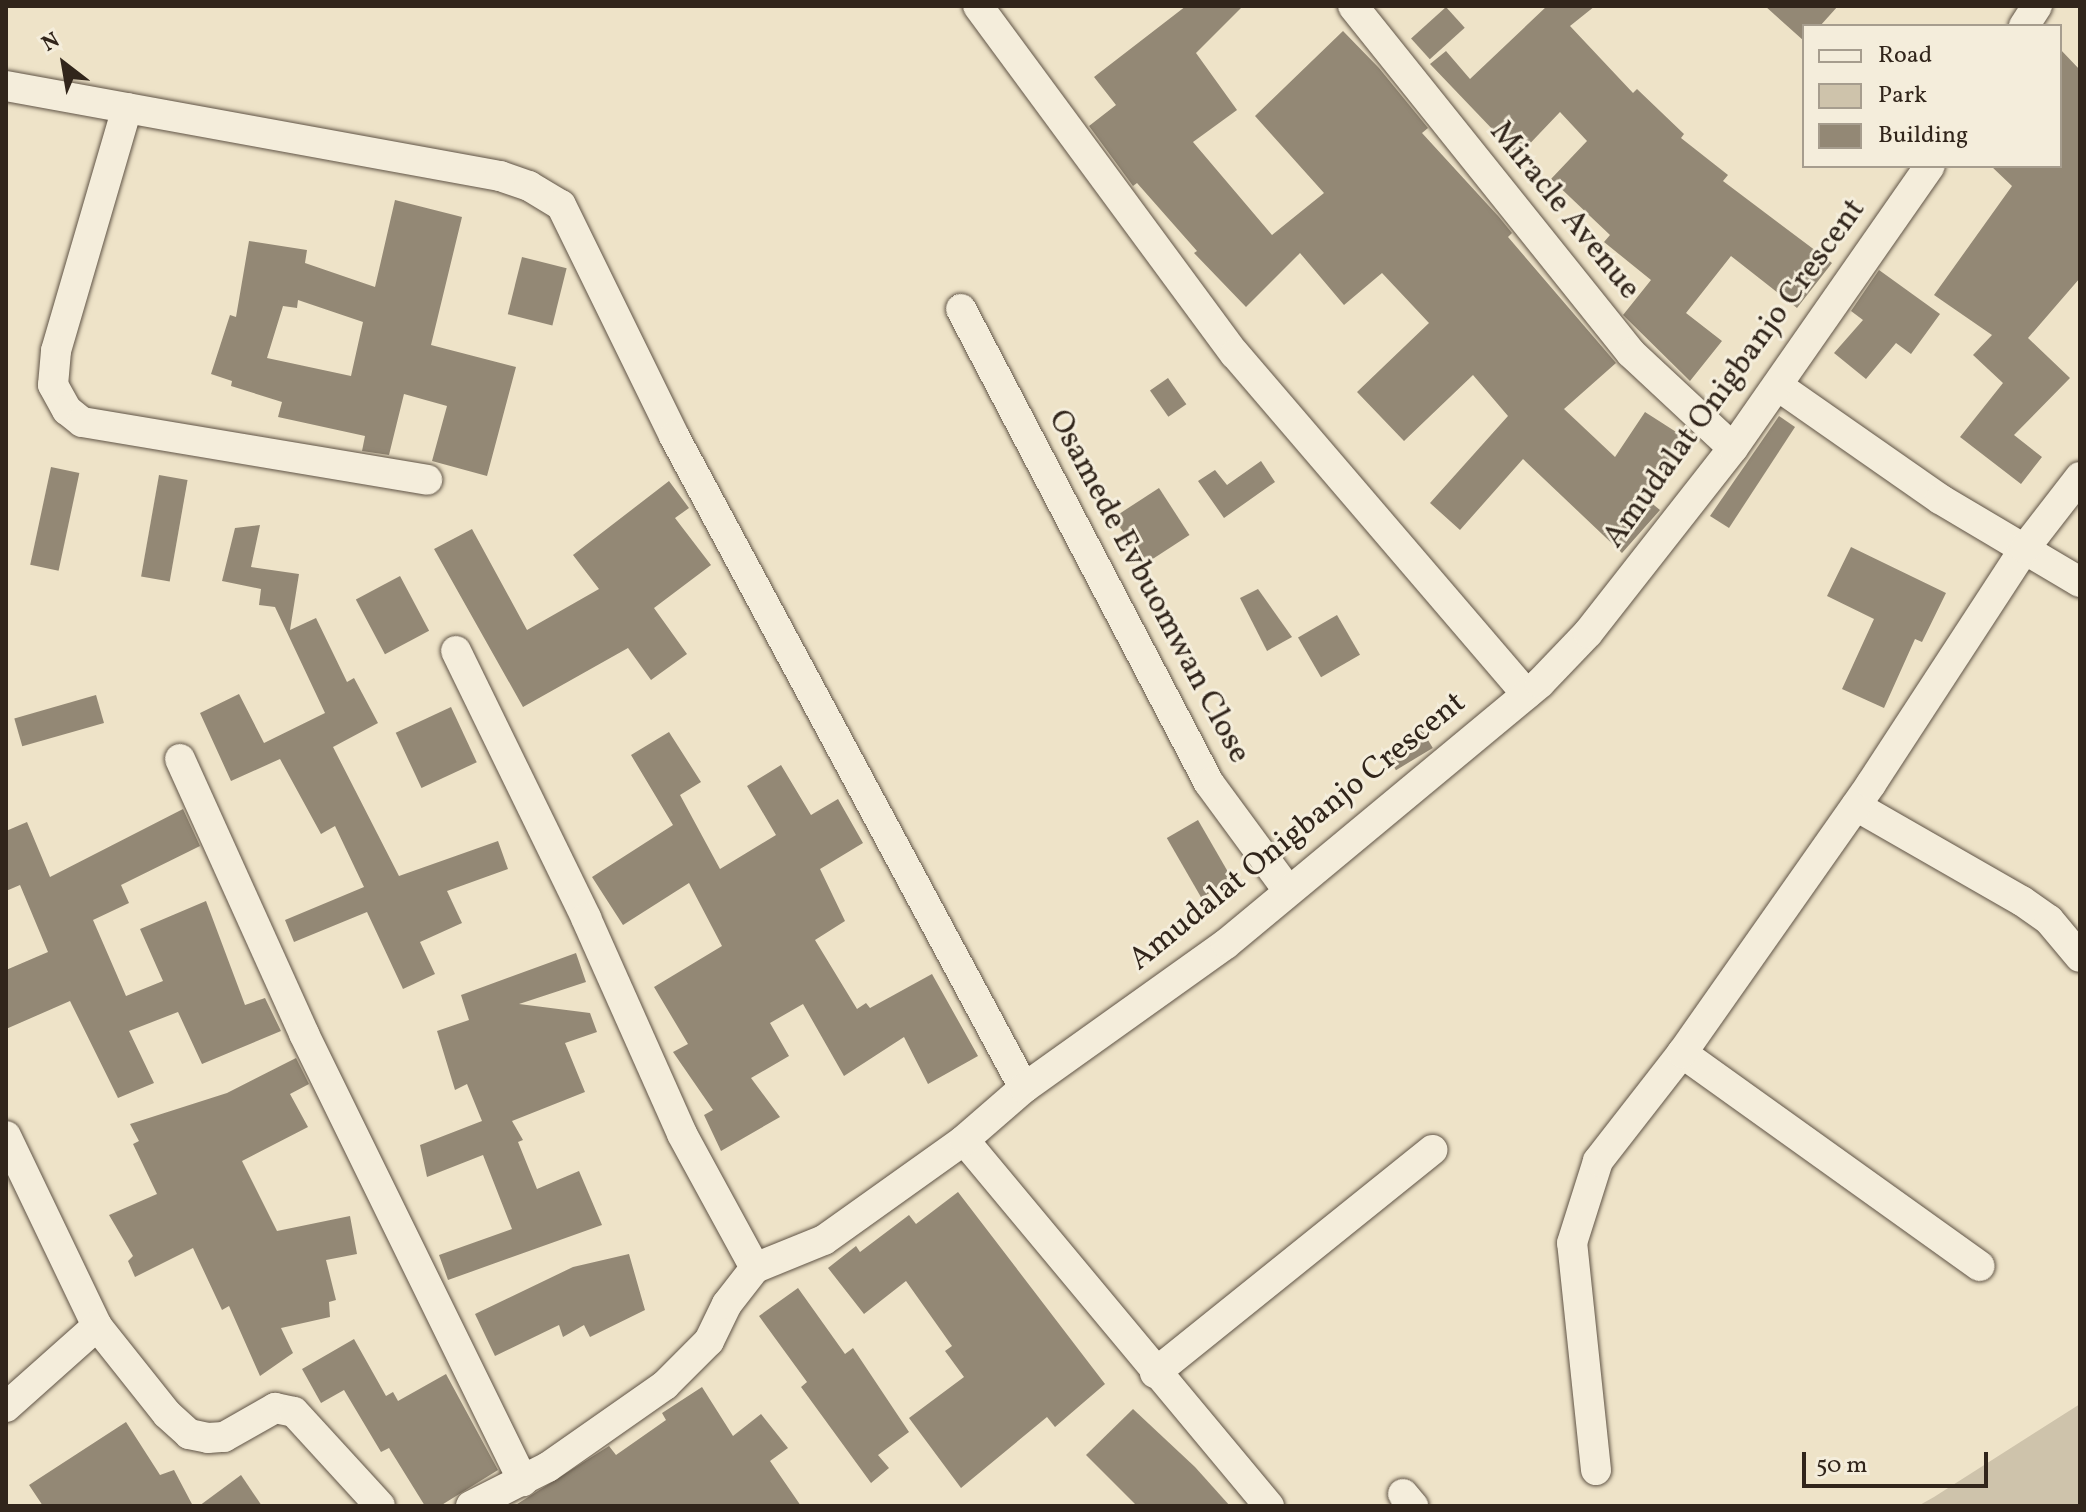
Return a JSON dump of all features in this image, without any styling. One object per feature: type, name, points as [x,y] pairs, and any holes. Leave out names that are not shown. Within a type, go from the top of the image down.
[{"type":"street","points":[[978,6],[1235,354],[1526,694]]},
{"type":"street","name":"Miracle Avenue","points":[[1353,6],[1631,353],[1733,448]]},
{"type":"street","points":[[2025,24],[2037,6]]},
{"type":"street","points":[[6,86],[500,176],[561,205],[674,436],[1024,1088]]},
{"type":"street","points":[[127,108],[56,351],[53,385],[67,410],[82,422],[427,480]]},
{"type":"street","name":"Amudalat Onigbanjo Crescent","points":[[755,1268],[824,1240],[964,1140],[1024,1088],[1226,944],[1287,889],[1526,694],[1588,633],[1733,448],[1929,168]]},
{"type":"street","name":"Osamede Evbuomwan Close","points":[[961,309],[1209,783],[1287,889]]},
{"type":"street","points":[[1778,386],[1847,439],[2080,582]]},
{"type":"street","points":[[1596,1470],[1574,1232],[1598,1161],[1682,1053],[1856,806],[2025,548],[2080,477]]},
{"type":"street","points":[[456,651],[586,918],[682,1134],[755,1268],[727,1304],[709,1341],[665,1385],[523,1481],[471,1506]]},
{"type":"street","points":[[180,759],[304,1034],[523,1481]]},
{"type":"street","points":[[1856,806],[2022,901],[2049,920],[2080,957]]},
{"type":"street","points":[[1682,1053],[1980,1266]]},
{"type":"street","points":[[6,1136],[97,1326],[167,1414],[189,1434],[224,1437],[275,1408],[294,1412],[380,1506]]},
{"type":"street","points":[[964,1140],[1155,1373],[1269,1506]]},
{"type":"street","points":[[1155,1373],[1432,1150]]},
{"type":"street","points":[[6,1407],[97,1326]]},
{"type":"green space","points":[[2080,1404],[2080,1506],[1918,1506],[1934,1497]]},
{"type":"building","points":[[1186,6],[1243,6],[1196,53],[1237,110],[1193,142],[1272,235],[1324,193],[1255,116],[1343,31],[1379,68],[1428,128],[1422,133],[1499,217],[1512,233],[1508,237],[1616,363],[1564,409],[1615,457],[1645,412],[1684,437],[1644,497],[1660,510],[1622,553],[1523,459],[1460,530],[1430,503],[1508,416],[1473,375],[1404,441],[1357,392],[1429,323],[1382,273],[1344,305],[1300,253],[1246,307],[1194,253],[1197,251],[1137,183],[1133,186],[1089,126],[1116,105],[1094,77]]},
{"type":"building","points":[[1547,6],[1595,6],[1570,26],[1633,93],[1637,89],[1684,134],[1681,138],[1728,175],[1723,181],[1832,263],[1797,308],[1731,256],[1686,313],[1722,341],[1690,381],[1623,315],[1651,280],[1604,242],[1610,235],[1551,179],[1587,141],[1560,112],[1518,156],[1430,64],[1446,51],[1470,79]]},
{"type":"building","points":[[1765,6],[1838,6],[1822,24],[1802,24],[1802,39]]},
{"type":"building","points":[[1446,7],[1465,28],[1430,59],[1411,38]]},
{"type":"building","points":[[2062,51],[2080,70],[2080,278],[2028,338],[2070,378],[2014,435],[2042,457],[2021,484],[1960,437],[2003,383],[1973,355],[1992,335],[1934,295],[2012,186],[1993,168],[2062,168]]},
{"type":"building","points":[[395,200],[462,217],[431,345],[516,367],[487,476],[432,461],[447,406],[404,394],[389,455],[362,451],[365,436],[278,417],[282,402],[231,386],[232,381],[211,374],[230,315],[236,317],[249,241],[307,250],[305,263],[375,287]],"holes":[[[298,300],[363,322],[351,376],[267,358],[283,306],[297,308]]]},
{"type":"building","points":[[522,257],[567,268],[552,325],[508,314]]},
{"type":"building","points":[[1879,270],[1940,314],[1911,354],[1896,343],[1866,379],[1834,353],[1863,320],[1851,311]]},
{"type":"building","points":[[1168,378],[1186,404],[1168,417],[1150,391]]},
{"type":"building","points":[[1779,416],[1795,427],[1729,528],[1710,516]]},
{"type":"building","points":[[1261,461],[1275,482],[1224,518],[1198,481],[1215,470],[1227,485]]},
{"type":"building","points":[[51,467],[79,473],[59,571],[30,565]]},
{"type":"building","points":[[159,475],[188,480],[170,581],[141,576]]},
{"type":"building","points":[[669,481],[689,508],[675,518],[711,565],[654,608],[687,654],[651,680],[628,648],[523,707],[434,549],[472,529],[527,630],[599,589],[573,555]]},
{"type":"building","points":[[1159,488],[1189,535],[1144,564],[1114,517]]},
{"type":"building","points":[[260,525],[251,567],[299,574],[290,630],[316,618],[347,682],[354,678],[378,723],[333,747],[399,876],[498,841],[508,869],[447,891],[462,923],[420,942],[435,974],[403,989],[367,912],[294,942],[285,920],[364,887],[335,826],[321,834],[280,759],[231,781],[200,713],[239,694],[264,743],[325,713],[275,607],[259,605],[261,589],[222,581],[235,528]]},
{"type":"building","points":[[1851,547],[1946,593],[1922,642],[1915,639],[1884,708],[1842,689],[1874,619],[1827,596]]},
{"type":"building","points":[[400,576],[429,631],[385,654],[356,599]]},
{"type":"building","points":[[1258,589],[1292,637],[1267,651],[1240,598]]},
{"type":"building","points":[[1337,615],[1360,655],[1321,677],[1298,638]]},
{"type":"building","points":[[96,695],[104,723],[22,746],[14,718]]},
{"type":"building","points":[[451,707],[477,762],[421,788],[396,733]]},
{"type":"building","points":[[1422,730],[1433,748],[1396,770],[1385,752]]},
{"type":"building","points":[[669,732],[701,782],[680,795],[720,869],[776,835],[747,786],[781,765],[811,815],[838,799],[863,843],[820,869],[845,921],[815,940],[857,1009],[866,1003],[870,1008],[932,974],[978,1056],[928,1084],[904,1037],[844,1076],[803,1004],[770,1023],[789,1056],[751,1078],[780,1117],[721,1151],[704,1115],[713,1110],[673,1052],[688,1044],[654,987],[722,946],[689,883],[623,925],[592,877],[673,825],[631,755]]},
{"type":"building","points":[[183,809],[200,846],[121,885],[129,903],[93,920],[126,996],[163,981],[140,929],[206,901],[245,1005],[265,998],[281,1031],[202,1064],[178,1012],[129,1031],[154,1083],[118,1098],[70,1001],[6,1029],[6,970],[48,952],[20,885],[6,891],[6,831],[27,822],[50,877]]},
{"type":"building","points":[[1198,820],[1232,880],[1201,898],[1167,838]]},
{"type":"building","points":[[576,953],[586,982],[519,1004],[590,1013],[597,1032],[565,1043],[585,1092],[512,1121],[523,1140],[518,1142],[537,1189],[579,1171],[602,1225],[448,1280],[439,1255],[512,1229],[483,1155],[427,1177],[420,1145],[482,1121],[467,1084],[455,1090],[437,1031],[469,1020],[461,995]]},
{"type":"building","points":[[296,1058],[309,1084],[290,1094],[308,1127],[242,1161],[277,1231],[350,1216],[357,1254],[326,1260],[336,1300],[329,1302],[330,1317],[281,1328],[293,1353],[260,1376],[229,1306],[222,1310],[193,1248],[135,1277],[128,1261],[133,1256],[109,1215],[157,1194],[133,1144],[139,1141],[130,1124],[227,1093]]},
{"type":"building","points":[[958,1192],[1105,1384],[1055,1427],[1047,1417],[961,1488],[909,1418],[964,1377],[945,1351],[952,1346],[906,1281],[864,1314],[828,1268],[856,1246],[860,1252],[909,1215],[916,1224]]},
{"type":"building","points":[[629,1254],[645,1310],[590,1337],[584,1325],[563,1337],[559,1325],[495,1356],[475,1314],[573,1267]]},
{"type":"building","points":[[798,1288],[845,1354],[853,1348],[909,1432],[878,1455],[889,1468],[871,1483],[801,1387],[807,1382],[759,1316]]},
{"type":"building","points":[[354,1339],[386,1396],[393,1392],[398,1401],[446,1374],[498,1470],[440,1506],[425,1506],[389,1448],[381,1452],[344,1390],[321,1403],[302,1369]]},
{"type":"building","points":[[702,1387],[733,1436],[761,1414],[788,1448],[770,1461],[801,1506],[514,1506],[609,1446],[616,1455],[666,1420],[662,1413]]},
{"type":"building","points":[[1133,1409],[1195,1467],[1230,1506],[1137,1506],[1086,1455]]},
{"type":"building","points":[[126,1422],[160,1475],[174,1470],[193,1506],[43,1506],[29,1485]]},
{"type":"building","points":[[241,1475],[262,1506],[199,1506]]}]
